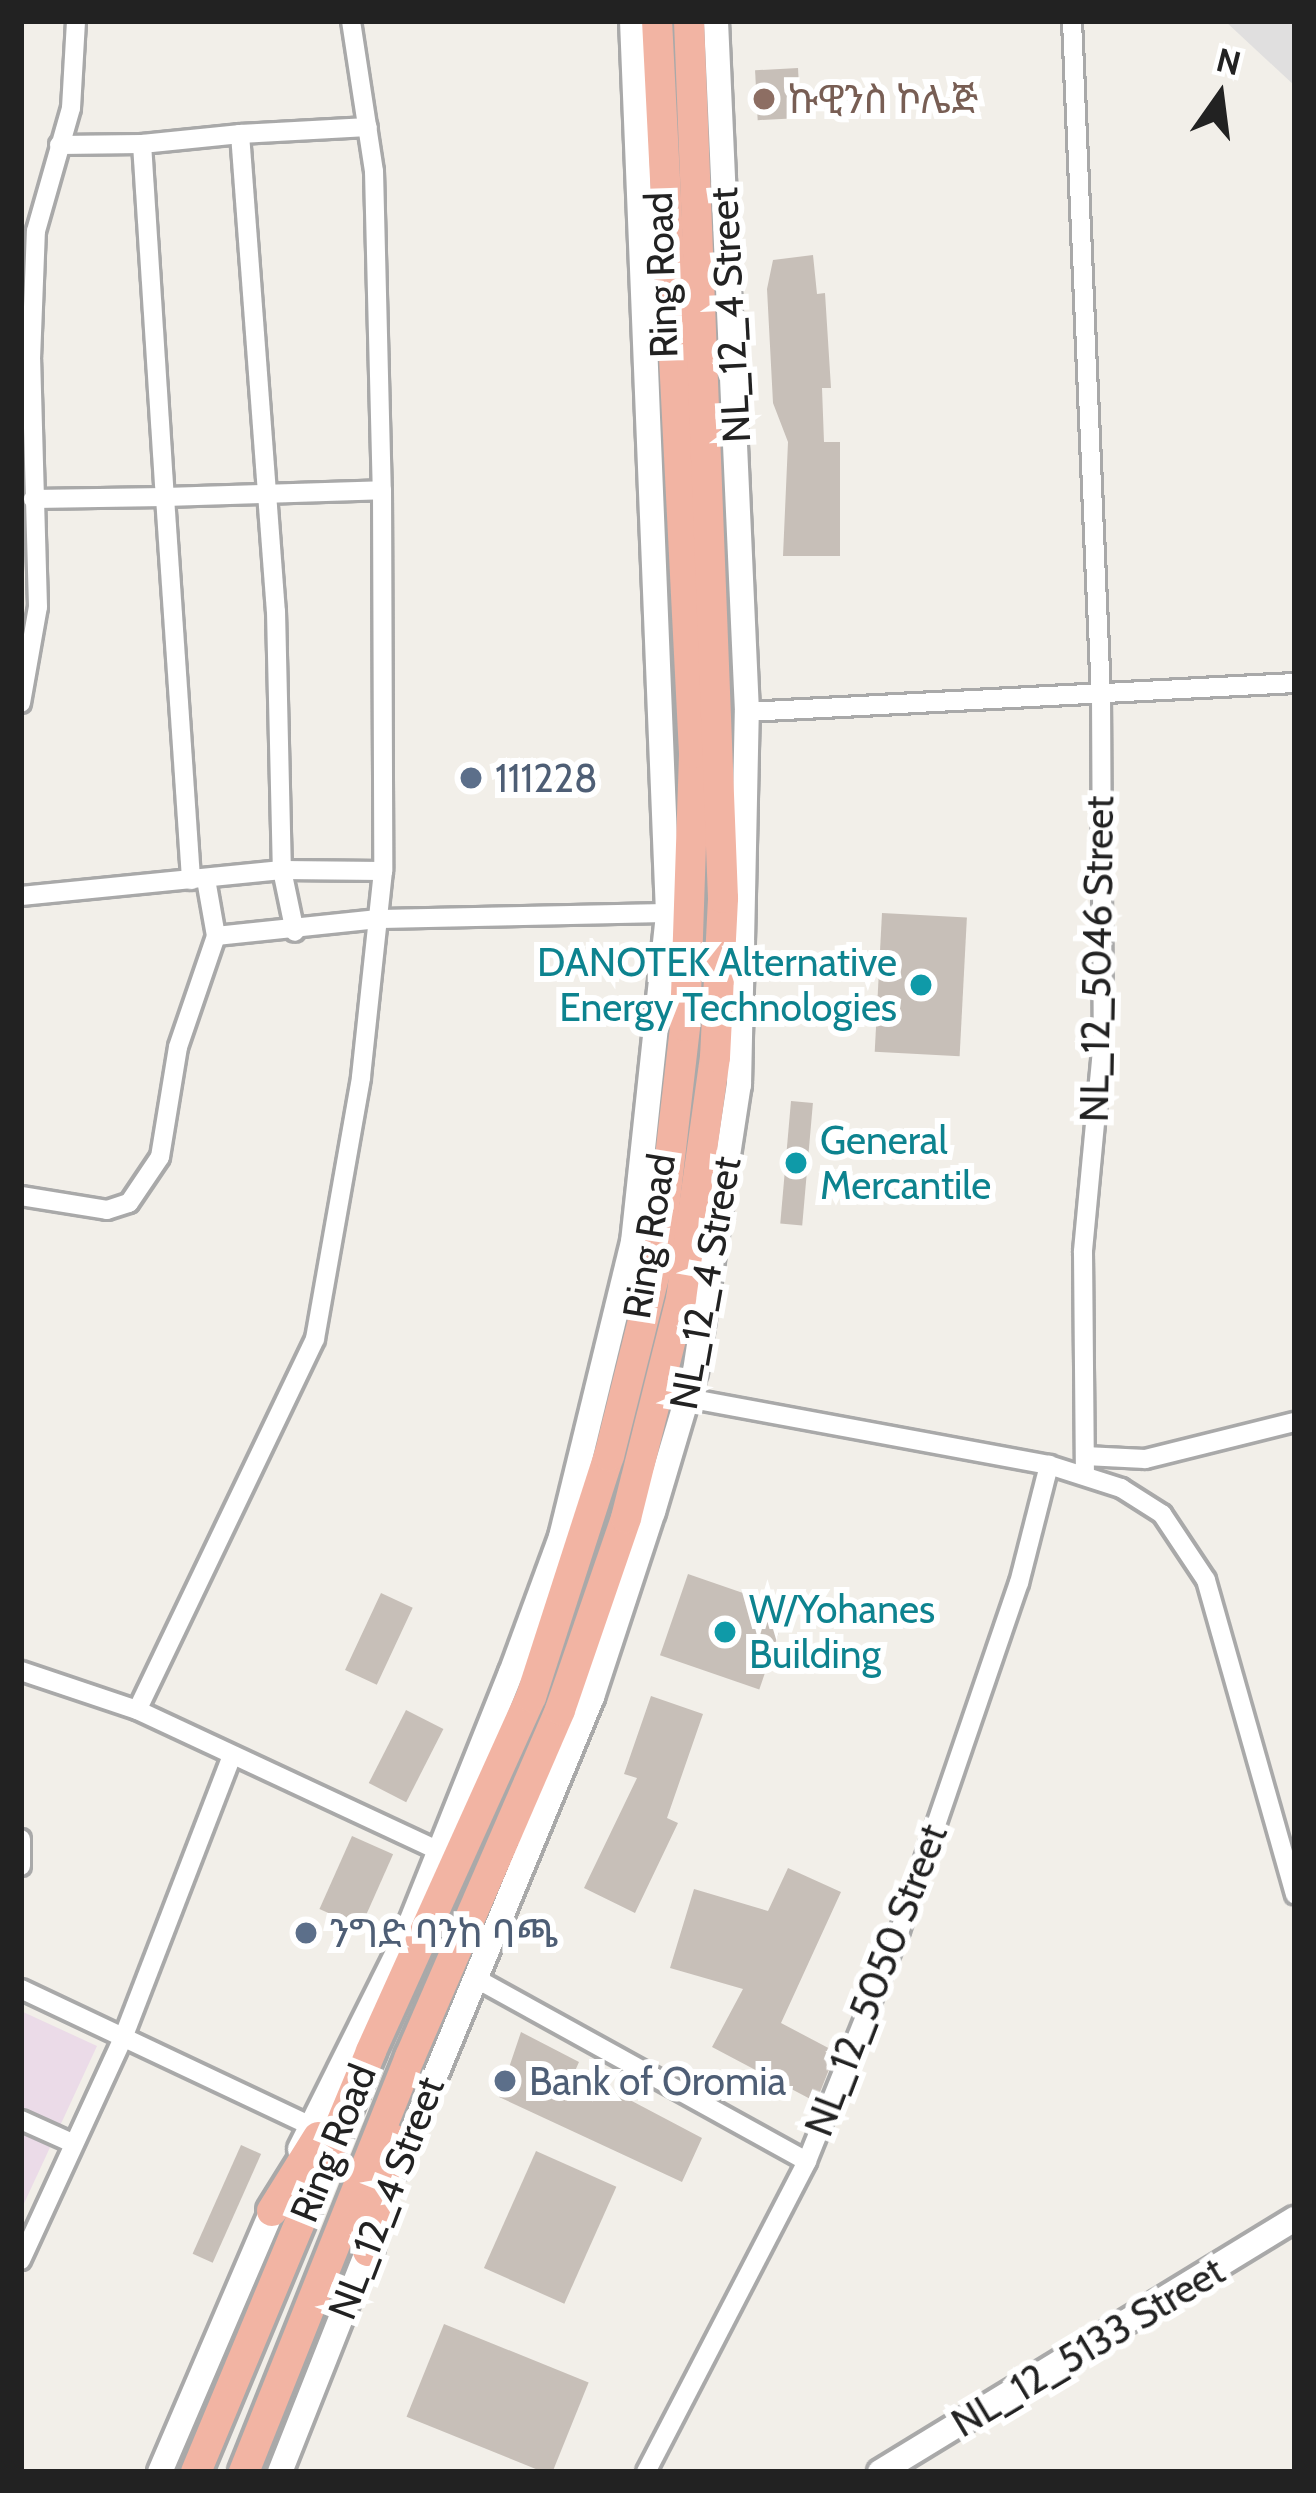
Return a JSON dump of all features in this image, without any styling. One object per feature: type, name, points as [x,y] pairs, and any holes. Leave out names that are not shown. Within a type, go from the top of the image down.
[{"type":"highway","name":"Ring Road","points":[[196,2472],[233,2373],[371,2050],[531,1697],[609,1456],[658,1261],[686,1026],[694,753],[657,21]]},
{"type":"highway","name":"Ring Road","points":[[244,2472],[410,2056],[560,1711],[626,1518],[681,1299],[706,1121],[722,931],[722,760],[689,21]]},
{"type":"highway","points":[[272,2211],[371,2050]]},
{"type":"highway","points":[[368,2251],[410,2056]]},
{"type":"street","points":[[21,703],[38,608],[33,499],[36,231],[71,108],[76,21]]},
{"type":"street","points":[[137,1709],[315,1339],[342,1216],[383,871],[382,490],[368,127],[351,21]]},
{"type":"street","points":[[160,2472],[310,2126],[366,2023],[439,1851],[561,1537],[605,1369],[636,1221],[668,913],[632,21]]},
{"type":"street","name":"NL_12_4 Street","points":[[280,2472],[592,1696],[687,1398],[739,1085],[747,712],[716,21]]},
{"type":"street","name":"NL_12_5046 Street","points":[[1072,21],[1101,695],[1103,1039],[1083,1252],[1085,1465]]},
{"type":"street","points":[[59,145],[142,144],[368,127]]},
{"type":"street","points":[[240,134],[268,494],[282,870],[295,932]]},
{"type":"street","points":[[21,1196],[77,1210],[129,1203],[160,1157],[178,1047],[216,936],[199,880],[165,497],[142,144]]},
{"type":"street","points":[[33,499],[382,490]]},
{"type":"street","points":[[747,712],[1295,683]]},
{"type":"street","points":[[21,896],[282,870],[383,871]]},
{"type":"street","points":[[216,936],[295,932],[378,919],[668,913]]},
{"type":"street","points":[[687,1398],[1049,1465],[1145,1459],[1295,1422]]},
{"type":"street","name":"NL_12_5050 Street","points":[[646,2472],[807,2161],[900,1930],[1019,1582],[1049,1465]]},
{"type":"street","points":[[1085,1465],[1162,1514],[1185,1537],[1206,1580],[1295,1895]]},
{"type":"street","points":[[21,1671],[137,1709],[439,1851]]},
{"type":"street","points":[[21,2260],[29,2221],[123,2038],[232,1755]]},
{"type":"street","points":[[21,1839],[21,1866]]},
{"type":"street","points":[[476,1978],[807,2161]]},
{"type":"street","points":[[21,1989],[310,2126]]},
{"type":"street","points":[[21,2120],[70,2142]]},
{"type":"street","name":"NL_12_5133 Street","points":[[880,2472],[1295,2219]]},
{"type":"shaded area","points":[[1225,21],[1295,21],[1295,86]]},
{"type":"shaded area","points":[[21,2011],[97,2046],[21,2210]]},
{"type":"building","points":[[798,68],[801,118],[758,120],[755,70]]},
{"type":"building","points":[[813,255],[817,294],[825,293],[831,388],[822,388],[824,442],[840,442],[840,556],[783,556],[788,442],[773,403],[767,289],[773,260]]},
{"type":"building","name":"DANOTEK Alternative Energy Technologies","points":[[882,913],[967,917],[960,1056],[875,1052]]},
{"type":"building","name":"General Mercantile","points":[[791,1101],[813,1103],[802,1225],[780,1224]]},
{"type":"building","name":"W/Yohanes Building","points":[[688,1574],[787,1608],[759,1689],[660,1655]]},
{"type":"building","points":[[381,1593],[413,1608],[377,1685],[345,1670]]},
{"type":"building","points":[[651,1696],[703,1714],[667,1818],[678,1823],[635,1913],[584,1888],[637,1778],[624,1774]]},
{"type":"building","points":[[406,1710],[443,1729],[406,1802],[369,1783]]},
{"type":"building","points":[[352,1836],[393,1854],[361,1927],[319,1909]]},
{"type":"building","points":[[788,1868],[841,1892],[781,2023],[836,2052],[816,2102],[712,2047],[743,1989],[670,1968],[694,1889],[768,1911]]},
{"type":"building","points":[[521,2032],[579,2062],[575,2071],[702,2138],[682,2182],[499,2097]]},
{"type":"building","points":[[241,2145],[261,2154],[213,2263],[193,2254]]},
{"type":"building","points":[[536,2151],[616,2187],[564,2304],[484,2268]]},
{"type":"building","points":[[444,2324],[589,2382],[552,2472],[407,2417]]},
{"type":"place","name":"ኩዊንስ ኮሌጅ","points":[[764,99]]},
{"type":"place","name":"111228","points":[[471,778]]},
{"type":"place","name":"DANOTEK Alternative Energy Technologies","points":[[921,985]]},
{"type":"place","name":"General Mercantile","points":[[796,1163]]},
{"type":"place","name":"W/Yohanes Building","points":[[725,1632]]},
{"type":"place","name":"ንግድ ባንከ ባጫ","points":[[306,1933]]},
{"type":"place","name":"Bank of Oromia","points":[[505,2081]]}]
